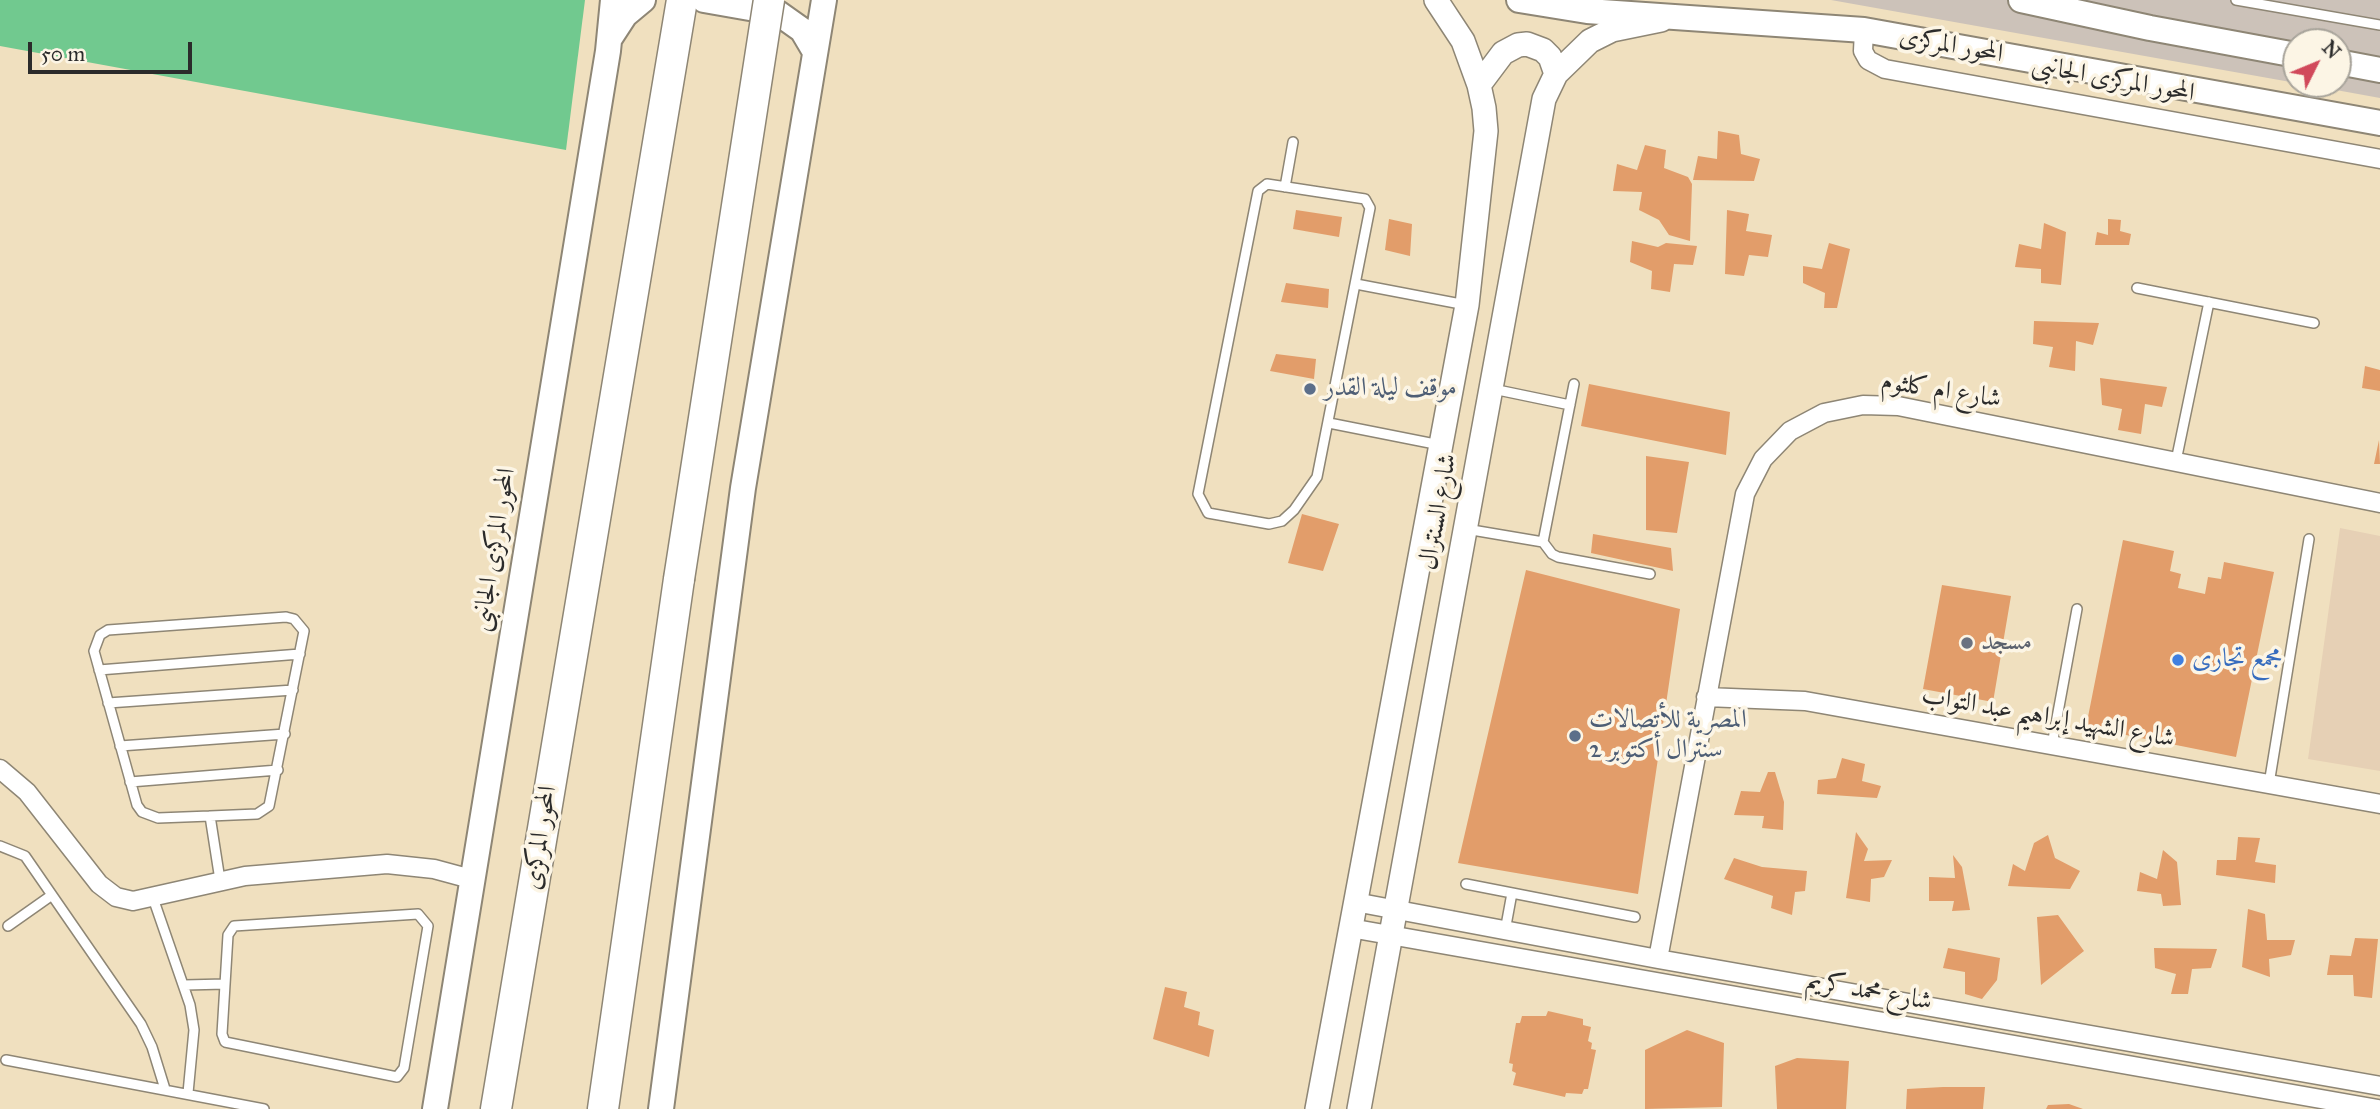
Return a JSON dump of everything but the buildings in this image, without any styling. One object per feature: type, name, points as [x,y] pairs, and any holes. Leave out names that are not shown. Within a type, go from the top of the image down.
[{"type":"highway","name":"المحور المركزى","points":[[496,1109],[682,0]]},
{"type":"highway","points":[[603,1109],[679,579],[769,0]]},
{"type":"main road","name":"المحور المركزى الجانبى","points":[[435,1109],[609,40],[613,0]]},
{"type":"main road","points":[[609,40],[625,15],[643,0]]},
{"type":"main road","points":[[704,0],[778,13],[802,30],[815,52]]},
{"type":"main road","points":[[661,1109],[743,488],[824,0]]},
{"type":"main road","name":"المحور المركزى","points":[[1519,0],[1587,11],[1864,30],[2380,123]]},
{"type":"main road","points":[[2021,0],[2282,52]]},
{"type":"main road","points":[[2352,65],[2380,70]]},
{"type":"street","name":"شارع السنترال","points":[[1317,1109],[1467,305],[1486,131],[1479,85],[1463,41],[1436,0]]},
{"type":"street","name":"شارع السنترال","points":[[1359,1109],[1544,99],[1556,74],[1590,41],[1612,30],[1686,16]]},
{"type":"street","name":"المحور المركزى الجانبى","points":[[1864,30],[1863,51],[1868,60],[1885,69],[2380,159]]},
{"type":"street","points":[[1479,85],[1503,53],[1518,45],[1527,44],[1543,50],[1550,57],[1556,74]]},
{"type":"street","name":"شارع ام كلثوم","points":[[1658,959],[1745,494],[1763,460],[1790,431],[1825,413],[1863,405],[1898,407],[2380,503]]},
{"type":"street","name":"شارع الشهيد إبراهيم عبد التواب","points":[[1706,697],[1805,701],[2380,804]]},
{"type":"street","points":[[0,769],[47,815],[99,884],[116,897],[133,901],[220,880],[387,863],[435,869],[471,879]]},
{"type":"street","name":"شارع محمد كريم","points":[[1355,902],[1658,959],[2380,1086]]},
{"type":"street","name":"شارع محمد كريم","points":[[1350,928],[2378,1109]]},
{"type":"street","points":[[2356,1107],[2360,1083]]},
{"type":"lane","points":[[2236,0],[2283,4],[2380,25]]},
{"type":"lane","points":[[1285,187],[1293,142]]},
{"type":"lane","points":[[1267,184],[1285,187],[1365,200],[1368,203],[1356,284],[1329,423],[1312,488],[1282,521],[1269,524],[1208,513],[1203,509],[1198,494],[1258,191],[1267,184]]},
{"type":"lane","points":[[1356,284],[1467,305]]},
{"type":"lane","points":[[2137,288],[2314,323]]},
{"type":"lane","points":[[2176,461],[2209,302]]},
{"type":"lane","points":[[1543,542],[1574,384]]},
{"type":"lane","points":[[1489,389],[1570,405]]},
{"type":"lane","points":[[1329,423],[1441,445]]},
{"type":"lane","points":[[1464,529],[1543,542],[1552,554],[1558,556],[1650,574]]},
{"type":"lane","points":[[2269,784],[2309,539]]},
{"type":"lane","points":[[2052,745],[2077,609]]},
{"type":"lane","points":[[286,617],[294,619],[304,631],[300,654],[272,800],[263,811],[211,816],[149,816],[137,805],[94,651],[96,642],[108,630],[286,617]]},
{"type":"lane","points":[[99,670],[300,654]]},
{"type":"lane","points":[[108,704],[293,690]]},
{"type":"lane","points":[[120,746],[285,734]]},
{"type":"lane","points":[[130,782],[278,770]]},
{"type":"lane","points":[[211,816],[220,880]]},
{"type":"lane","points":[[0,846],[25,856],[141,1024],[152,1047],[165,1089]]},
{"type":"lane","points":[[1466,884],[1635,917]]},
{"type":"lane","points":[[1505,930],[1512,893]]},
{"type":"lane","points":[[8,926],[52,895]]},
{"type":"lane","points":[[153,898],[185,985],[194,1030],[188,1093]]},
{"type":"lane","points":[[418,914],[428,926],[404,1068],[397,1077],[228,1045],[222,1034],[225,984],[228,935],[239,924],[418,914]]},
{"type":"lane","points":[[185,985],[225,984]]},
{"type":"lane","points":[[6,1060],[264,1109]]},
{"type":"shaded area","points":[[1831,0],[2380,0],[2380,98],[2352,93],[2352,28],[2282,28],[2282,81]]},
{"type":"shaded area","points":[[2340,528],[2380,536],[2380,771],[2308,759]]},
{"type":"green space","points":[[0,0],[585,0],[566,150],[0,46]]},
{"type":"place","name":"موقف ليلة القدر","points":[[1310,389]]},
{"type":"place","name":"مسجد","points":[[1967,643]]},
{"type":"place","name":"مجمع تجارى","points":[[2178,660]]},
{"type":"place","name":"المصرية للأتصالات سنترال أكتوبر 2","points":[[1575,736]]}]
